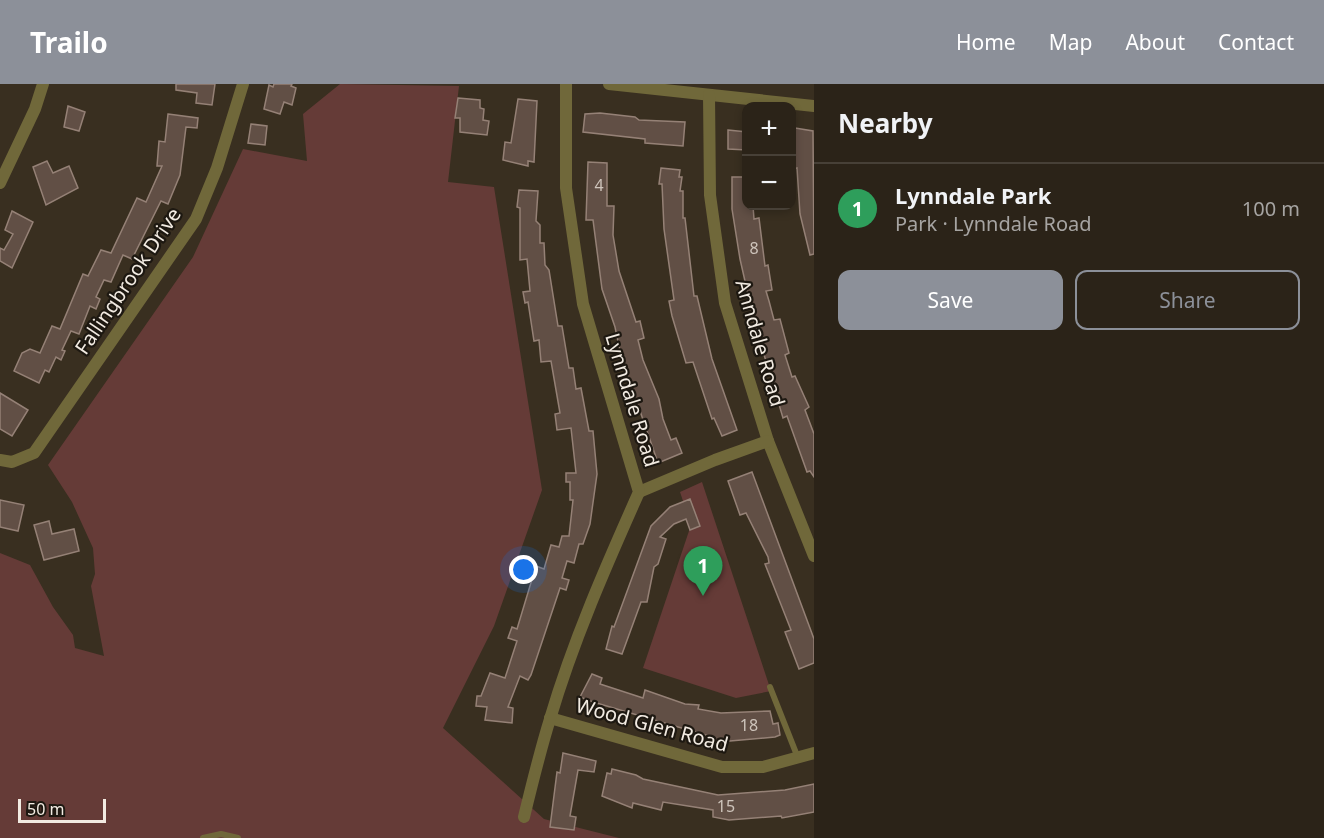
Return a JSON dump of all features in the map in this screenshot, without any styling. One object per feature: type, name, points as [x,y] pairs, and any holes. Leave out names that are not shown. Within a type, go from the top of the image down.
[{"type":"street","points":[[0,183],[35,109],[44,84]]},
{"type":"street","name":"Fallingbrook Drive","points":[[0,460],[12,462],[34,453],[196,219],[217,168],[243,84]]},
{"type":"street","name":"Lynndale Road","points":[[524,817],[550,718],[610,557],[639,492],[583,304],[574,258],[566,188],[566,84]]},
{"type":"street","points":[[609,84],[814,106]]},
{"type":"street","name":"Anndale Road","points":[[709,95],[710,195],[725,303],[768,441],[814,556]]},
{"type":"street","points":[[639,492],[715,459],[768,441]]},
{"type":"street","name":"Wood Glen Road","points":[[550,718],[722,767],[763,767],[814,753]]},
{"type":"lane","points":[[770,687],[798,758]]},
{"type":"lane","points":[[203,838],[221,834],[238,838]]},
{"type":"shaded area","points":[[340,84],[459,86],[448,182],[494,187],[542,490],[494,626],[443,728],[544,819],[619,838],[0,838],[0,553],[30,565],[53,607],[73,635],[75,648],[104,656],[91,586],[95,574],[93,548],[72,502],[48,465],[193,257],[243,149],[307,161],[303,114]]},
{"type":"shaded area","points":[[702,482],[771,691],[736,698],[643,668],[691,525],[680,492]]},
{"type":"building","points":[[176,84],[215,84],[212,105],[196,103],[197,93],[176,90]]},
{"type":"building","points":[[274,84],[292,84],[291,86],[296,88],[292,105],[284,102],[280,114],[264,109],[269,85],[273,87]]},
{"type":"building","points":[[458,98],[480,100],[480,108],[484,109],[483,120],[489,121],[487,135],[460,132],[460,118],[455,118]]},
{"type":"building","points":[[518,99],[537,101],[534,162],[528,161],[528,166],[503,160],[505,142],[511,143]]},
{"type":"building","points":[[68,106],[85,112],[79,131],[64,127]]},
{"type":"building","points":[[600,113],[635,117],[639,120],[685,122],[683,146],[645,143],[645,139],[583,132],[585,114]]},
{"type":"building","points":[[168,114],[198,118],[197,128],[186,127],[180,175],[168,204],[161,201],[132,259],[123,255],[111,282],[104,280],[96,297],[100,299],[96,309],[90,306],[79,334],[71,331],[62,350],[65,351],[61,360],[56,357],[49,372],[45,370],[39,383],[14,371],[22,353],[30,349],[40,353],[52,326],[60,329],[83,274],[88,276],[101,250],[111,253],[137,198],[146,202],[162,166],[157,166],[159,141],[165,142]]},
{"type":"building","points":[[251,124],[267,126],[265,145],[248,143]]},
{"type":"building","points":[[796,128],[813,131],[814,254],[810,255],[800,214]]},
{"type":"building","points":[[728,130],[742,131],[742,150],[728,149]]},
{"type":"building","points":[[47,161],[53,173],[69,166],[78,188],[46,205],[33,167]]},
{"type":"building","points":[[588,162],[607,163],[607,206],[614,206],[613,235],[619,271],[636,322],[640,321],[644,338],[638,340],[643,360],[659,399],[663,419],[671,440],[676,438],[682,453],[658,463],[621,356],[615,327],[602,289],[593,220],[586,220]]},
{"type":"building","points":[[661,168],[680,170],[679,177],[682,177],[680,191],[683,191],[683,218],[685,218],[694,296],[697,296],[712,359],[737,430],[722,436],[714,418],[712,419],[693,362],[686,363],[672,316],[669,301],[674,300],[664,229],[662,184],[659,184]]},
{"type":"building","points":[[732,177],[742,177],[742,210],[753,210],[754,219],[759,218],[765,266],[768,265],[772,290],[766,291],[774,320],[780,319],[789,353],[785,355],[792,377],[795,376],[809,407],[805,410],[814,434],[814,477],[810,471],[807,472],[787,416],[783,418],[754,321],[732,209]]},
{"type":"building","points":[[519,190],[538,191],[536,221],[540,225],[540,243],[544,243],[545,265],[549,270],[558,326],[562,326],[569,368],[573,368],[576,389],[581,388],[589,431],[593,431],[597,474],[590,524],[583,544],[579,544],[574,563],[567,561],[562,578],[569,580],[566,590],[560,588],[531,675],[528,680],[520,676],[508,707],[513,708],[512,723],[485,720],[487,707],[476,706],[477,696],[481,696],[490,673],[505,678],[517,641],[508,638],[512,627],[517,629],[536,566],[544,569],[551,545],[559,547],[562,536],[569,536],[573,500],[570,500],[570,482],[566,482],[566,473],[576,473],[571,428],[557,430],[555,414],[560,413],[551,361],[541,362],[539,340],[534,341],[528,302],[525,303],[523,292],[530,291],[527,259],[520,260],[520,208],[517,207]]},
{"type":"building","points":[[12,211],[33,222],[12,268],[0,261],[0,248],[4,250],[13,234],[5,230]]},
{"type":"building","points":[[0,393],[28,410],[12,436],[0,429]]},
{"type":"building","points":[[752,472],[814,639],[814,663],[799,669],[785,632],[791,630],[765,564],[769,563],[768,557],[746,513],[740,515],[728,481]]},
{"type":"building","points":[[690,499],[700,526],[690,530],[686,519],[674,524],[660,537],[666,539],[658,564],[654,567],[647,602],[641,602],[622,654],[606,649],[612,626],[614,627],[651,526],[670,507]]},
{"type":"building","points":[[0,500],[24,505],[18,531],[0,527]]},
{"type":"building","points":[[49,521],[52,534],[74,529],[79,551],[44,560],[34,525]]},
{"type":"building","points":[[592,674],[602,678],[600,684],[643,698],[645,690],[685,704],[699,705],[698,709],[721,713],[770,711],[773,724],[778,723],[780,735],[730,741],[709,739],[709,736],[593,702],[580,697]]},
{"type":"building","points":[[563,753],[596,761],[594,772],[578,770],[570,816],[576,817],[574,830],[550,827],[557,772],[560,773]]},
{"type":"building","points":[[612,769],[643,779],[718,795],[785,790],[814,784],[814,812],[782,818],[781,816],[729,820],[713,817],[713,810],[663,802],[661,810],[633,803],[632,808],[602,796],[607,773],[611,774]]},
{"type":"place","name":"Lynndale Park","points":[[703,596]]}]
